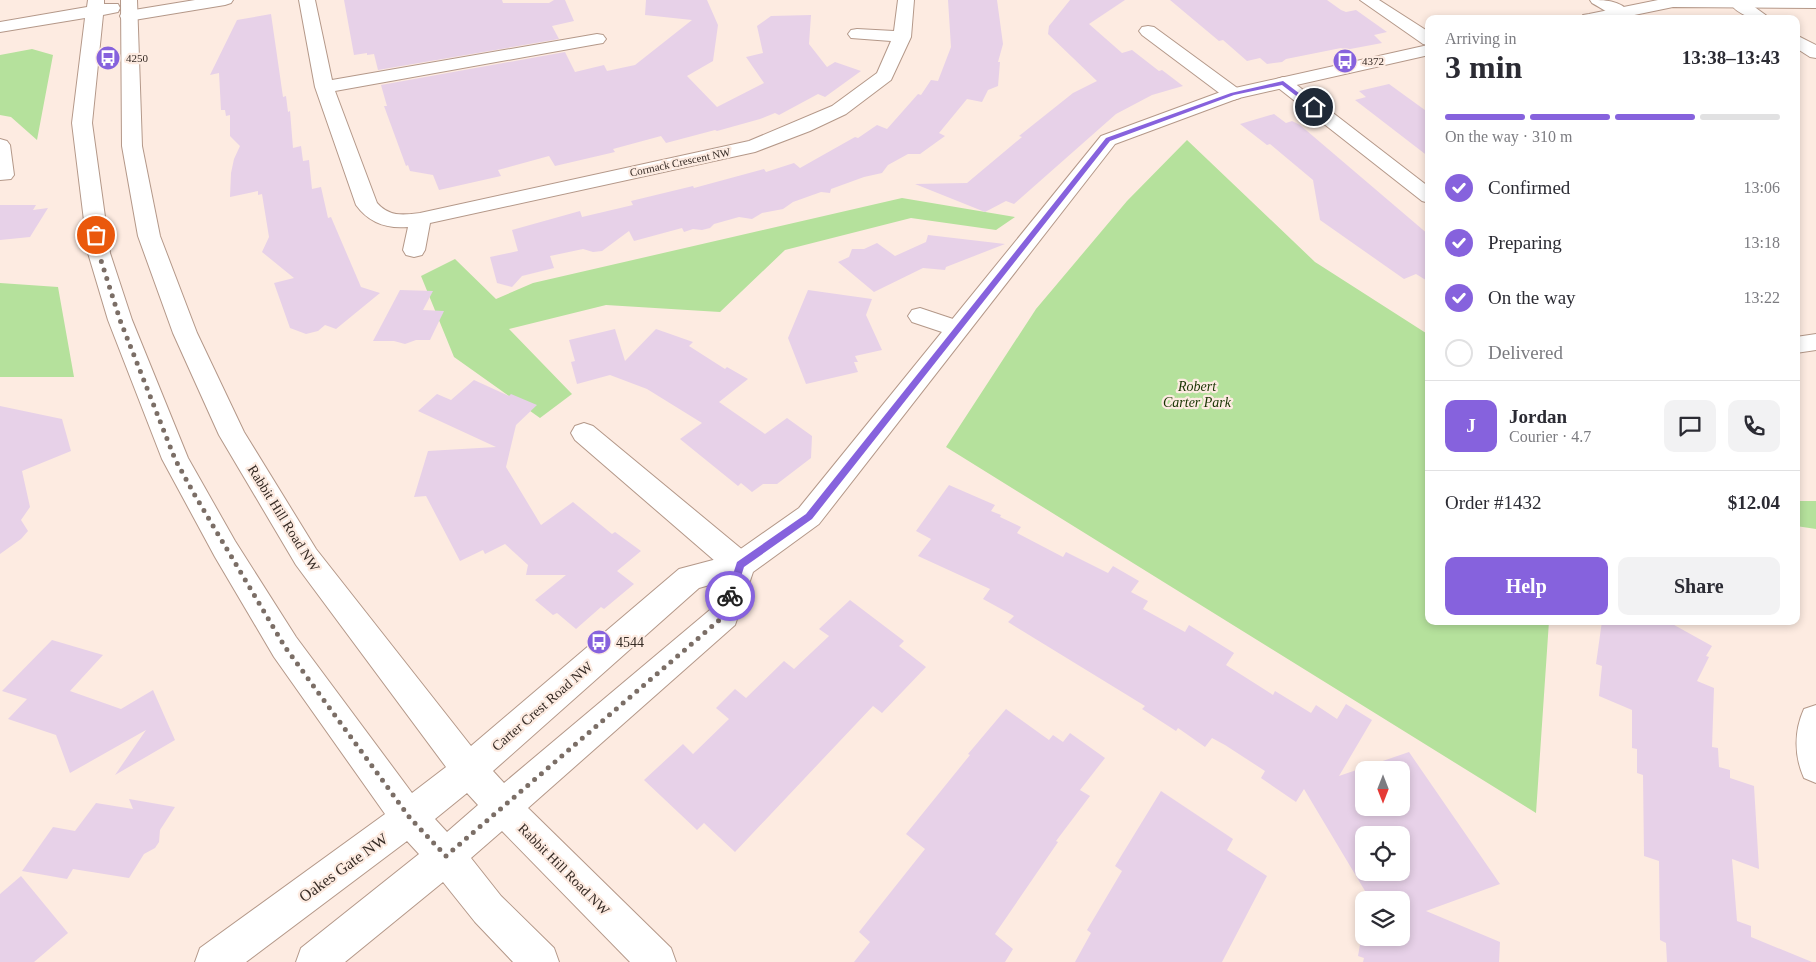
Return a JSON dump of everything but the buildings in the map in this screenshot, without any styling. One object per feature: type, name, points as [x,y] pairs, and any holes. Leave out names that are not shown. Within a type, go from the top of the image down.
[{"type":"street","points":[[128,7],[160,0]]},
{"type":"street","points":[[0,27],[94,11],[225,0]]},
{"type":"street","name":"Cormack Crescent NW","points":[[307,0],[324,88],[367,205],[374,215],[400,222],[763,143],[803,128],[839,110],[884,76],[902,38],[906,0]]},
{"type":"street","points":[[1368,0],[1425,37]]},
{"type":"street","points":[[1598,0],[1621,12]]},
{"type":"street","points":[[1607,15],[1673,2],[1816,2]]},
{"type":"street","points":[[1737,2],[1757,15]]},
{"type":"street","name":"Rabbit Hill Road NW","points":[[128,7],[132,146],[149,236],[185,333],[232,435],[306,557],[469,770],[503,807],[657,962]]},
{"type":"street","points":[[0,37],[94,11]]},
{"type":"street","points":[[94,11],[84,86],[82,123],[99,254],[120,320],[175,459],[225,549],[285,647],[410,818],[446,856],[488,909],[540,962]]},
{"type":"street","points":[[1148,31],[1233,94]]},
{"type":"street","points":[[857,34],[902,38]]},
{"type":"street","points":[[324,88],[597,39]]},
{"type":"street","points":[[1800,43],[1816,53]]},
{"type":"street","name":"Carter Crest Road NW","points":[[469,770],[690,578],[740,565],[809,516],[1108,140],[1233,94],[1425,51]]},
{"type":"street","points":[[1283,83],[1425,194]]},
{"type":"street","points":[[0,145],[4,175]]},
{"type":"street","points":[[414,250],[420,219]]},
{"type":"street","points":[[920,316],[957,329]]},
{"type":"street","points":[[1800,344],[1816,342]]},
{"type":"street","points":[[315,962],[446,856],[724,616],[740,565],[584,433]]},
{"type":"street","points":[[1816,720],[1813,750],[1816,767]]},
{"type":"street","name":"Oakes Gate NW","points":[[214,962],[410,818],[469,770]]},
{"type":"green space","points":[[32,49],[53,55],[37,140],[11,117],[0,115],[0,55]]},
{"type":"green space","name":"Robert Carter Park","points":[[1187,140],[1315,262],[1425,332],[1425,625],[1549,625],[1536,813],[946,447],[1036,309],[1127,201]]},
{"type":"green space","points":[[902,198],[1015,217],[996,230],[911,218],[785,250],[720,312],[606,305],[509,329],[572,394],[540,418],[454,357],[421,276],[455,259],[496,299],[533,283]]},
{"type":"green space","points":[[0,283],[58,287],[74,377],[0,377]]},
{"type":"green space","points":[[1800,501],[1816,501],[1816,529],[1800,527]]},
{"type":"way so far","points":[[96,235],[99,254],[120,320],[175,459],[225,549],[285,647],[410,818],[446,856],[724,616],[730,596]]},
{"type":"place","name":"4250","points":[[108,58]]},
{"type":"place","name":"4372","points":[[1345,61]]},
{"type":"place","name":"4544","points":[[599,642]]},
{"type":"route","points":[[730,596],[740,565],[809,516],[1108,140],[1233,94],[1283,83],[1314,107]]}]
